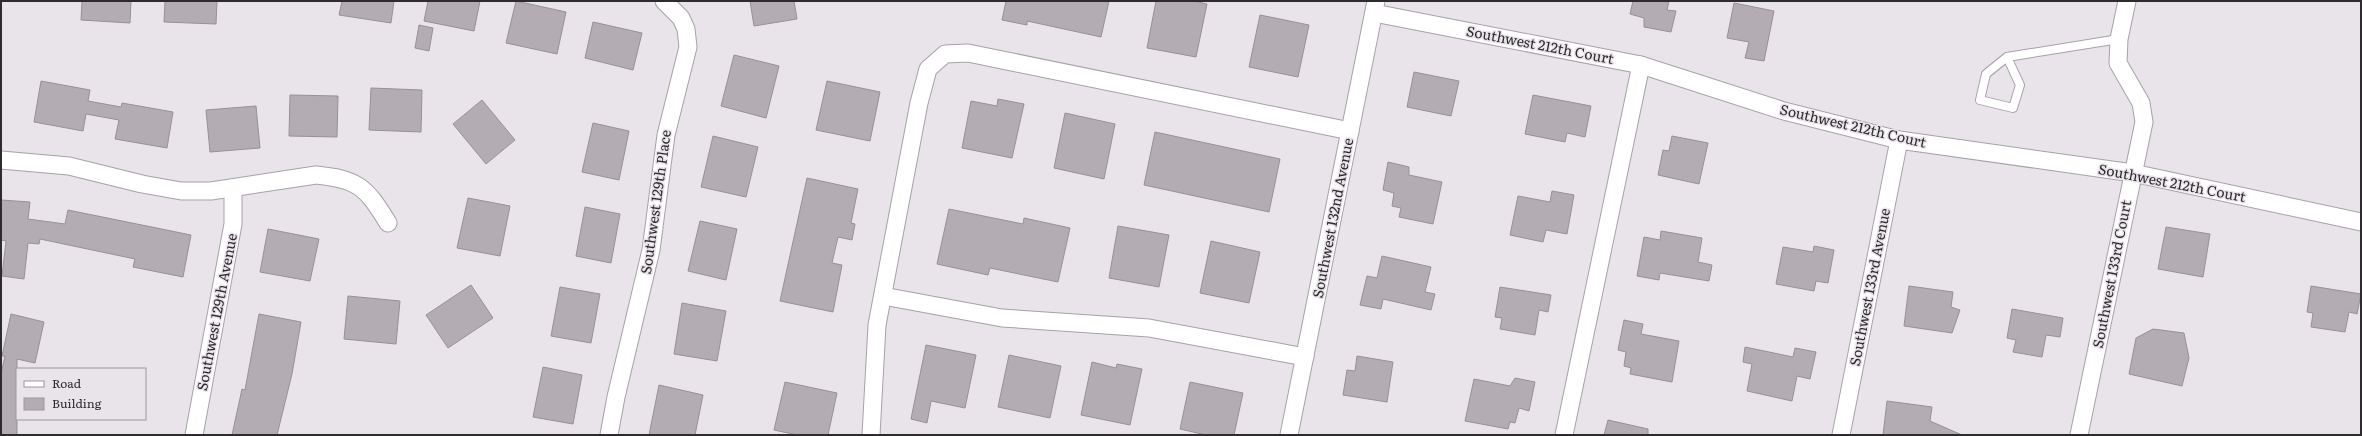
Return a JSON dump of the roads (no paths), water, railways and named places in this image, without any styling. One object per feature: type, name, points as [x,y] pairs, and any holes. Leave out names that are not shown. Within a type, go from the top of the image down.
[{"type":"street","name":"Southwest 129th Place","points":[[609,435],[616,397],[651,250],[666,135],[688,48],[686,30],[681,18],[664,1]]},
{"type":"street","name":"Southwest 133rd Court","points":[[2079,435],[2144,122],[2141,103],[2118,63],[2119,38],[2127,1]]},
{"type":"street","name":"Southwest 212th Court","points":[[1375,7],[1640,65],[1784,111],[1899,140],[2133,173],[2361,222]]},
{"type":"street","name":"Southwest 132nd Avenue","points":[[1288,435],[1375,7]]},
{"type":"street","points":[[871,435],[874,344],[883,296],[928,69],[945,54],[968,53],[1350,131]]},
{"type":"street","points":[[1564,435],[1640,65]]},
{"type":"street","name":"Southwest 133rd Avenue","points":[[1841,435],[1899,140]]},
{"type":"street","points":[[1,160],[69,166],[175,190],[211,191],[316,176],[342,179],[363,189],[372,197],[388,223]]},
{"type":"street","name":"Southwest 129th Avenue","points":[[194,435],[234,224],[233,188]]},
{"type":"street","points":[[883,296],[1002,318],[1149,328],[1305,356]]},
{"type":"lane","points":[[2007,57],[2020,85],[2013,108],[1980,100],[1986,74],[2007,57],[2119,38]]}]
